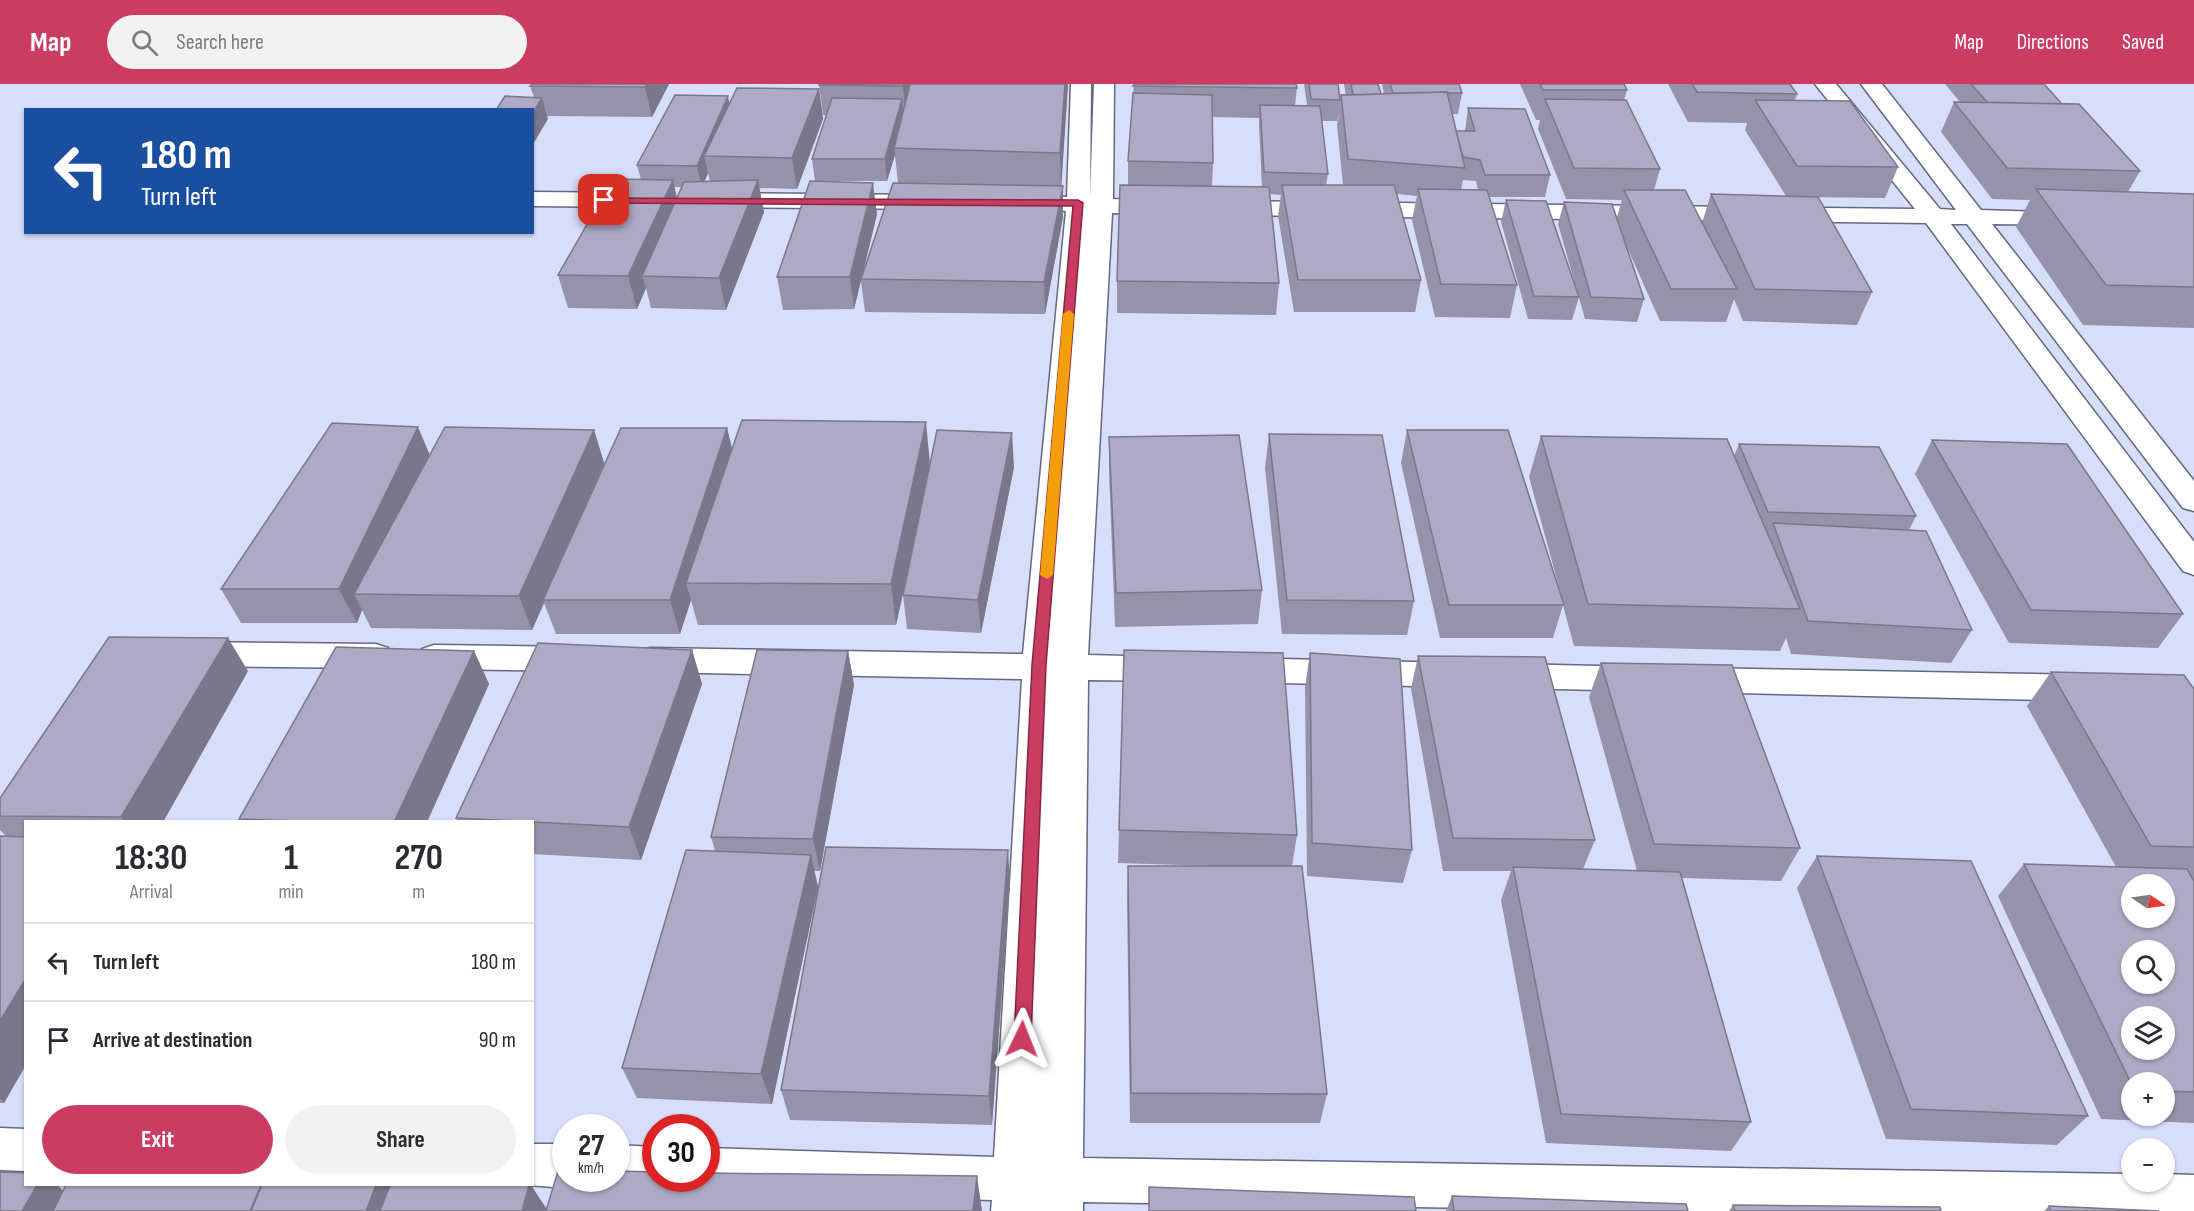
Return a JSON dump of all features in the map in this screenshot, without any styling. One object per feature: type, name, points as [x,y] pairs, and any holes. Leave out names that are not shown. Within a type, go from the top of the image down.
[{"type":"street","points":[[1061,1195],[1071,667],[1089,205],[1081,84]]},
{"type":"street","points":[[1015,1195],[1039,665],[1104,84]]},
{"type":"street","points":[[1825,84],[1933,216],[2194,564]]},
{"type":"street","points":[[1871,84],[2194,501]]},
{"type":"street","points":[[534,199],[663,200]]},
{"type":"street","points":[[698,200],[947,202]]},
{"type":"street","points":[[995,202],[1184,207]]},
{"type":"street","points":[[1208,207],[2090,218]]},
{"type":"street","points":[[180,654],[1039,665],[2110,688]]},
{"type":"street","points":[[0,1149],[24,1150]]},
{"type":"street","points":[[534,1165],[552,1166]]},
{"type":"street","points":[[720,1171],[1015,1195],[2194,1197]]},
{"type":"building","points":[[532,84],[647,84],[645,87],[530,86]]},
{"type":"building","points":[[903,84],[903,86],[819,85]]},
{"type":"building","points":[[910,84],[1065,84],[1060,153],[894,148]]},
{"type":"building","points":[[1134,84],[1296,84],[1297,88],[1133,86]]},
{"type":"building","points":[[1309,84],[1338,84],[1340,100],[1311,99]]},
{"type":"building","points":[[1351,84],[1378,84],[1381,94],[1353,95]]},
{"type":"building","points":[[1390,84],[1459,84],[1462,93],[1393,93]]},
{"type":"building","points":[[1540,84],[1624,84],[1627,90],[1543,90]]},
{"type":"building","points":[[1692,84],[1790,84],[1797,94],[1697,92]]},
{"type":"building","points":[[1971,84],[2044,84],[2062,104],[1987,102]]},
{"type":"building","points":[[737,88],[819,89],[792,158],[704,156]]},
{"type":"building","points":[[1447,92],[1465,168],[1348,159],[1341,95]]},
{"type":"building","points":[[1133,93],[1212,95],[1213,163],[1128,161]]},
{"type":"building","points":[[675,95],[728,96],[697,166],[637,165]]},
{"type":"building","points":[[505,96],[542,98],[534,111],[534,108],[497,108]]},
{"type":"building","points":[[832,98],[902,99],[885,159],[812,159]]},
{"type":"building","points":[[1545,99],[1626,100],[1660,169],[1574,168]]},
{"type":"building","points":[[1755,100],[1850,101],[1898,167],[1797,166]]},
{"type":"building","points":[[1954,102],[2079,104],[2140,171],[2007,168]]},
{"type":"building","points":[[1260,105],[1320,106],[1328,174],[1264,172]]},
{"type":"building","points":[[1468,108],[1525,109],[1550,175],[1485,175],[1480,160],[1463,157],[1456,131],[1475,131]]},
{"type":"building","points":[[613,179],[673,180],[628,276],[558,275]]},
{"type":"building","points":[[758,180],[719,278],[642,276],[684,182]]},
{"type":"building","points":[[810,181],[873,183],[850,277],[777,277]]},
{"type":"building","points":[[893,183],[1063,186],[1044,282],[861,279]]},
{"type":"building","points":[[1120,185],[1269,187],[1279,283],[1117,281]]},
{"type":"building","points":[[1282,185],[1394,185],[1421,280],[1298,280]]},
{"type":"building","points":[[1418,189],[1487,190],[1517,285],[1441,284]]},
{"type":"building","points":[[2036,189],[2194,194],[2194,287],[2106,285]]},
{"type":"building","points":[[1624,190],[1685,190],[1737,289],[1671,289]]},
{"type":"building","points":[[1711,194],[1818,197],[1872,292],[1755,289]]},
{"type":"building","points":[[1506,200],[1546,201],[1579,297],[1534,296]]},
{"type":"building","points":[[1564,202],[1612,204],[1644,299],[1591,297]]},
{"type":"building","points":[[742,420],[926,422],[891,584],[686,583]]},
{"type":"building","points":[[332,423],[418,427],[339,589],[221,589]]},
{"type":"building","points":[[445,427],[594,430],[519,596],[354,594]]},
{"type":"building","points":[[621,428],[727,428],[670,600],[543,600]]},
{"type":"building","points":[[937,430],[1012,433],[978,600],[903,595]]},
{"type":"building","points":[[1407,430],[1508,430],[1564,605],[1449,605]]},
{"type":"building","points":[[1269,434],[1382,435],[1414,601],[1287,600]]},
{"type":"building","points":[[1239,435],[1262,590],[1116,593],[1109,437]]},
{"type":"building","points":[[1541,436],[1727,439],[1800,609],[1588,604]]},
{"type":"building","points":[[1932,440],[2067,444],[2183,614],[2031,610]]},
{"type":"building","points":[[1739,444],[1879,447],[1916,516],[1768,512]]},
{"type":"building","points":[[1773,523],[1926,531],[1972,630],[1808,621]]},
{"type":"building","points":[[109,637],[228,638],[121,817],[0,816],[0,798]]},
{"type":"building","points":[[538,643],[692,650],[629,827],[534,822],[534,820],[456,818]]},
{"type":"building","points":[[336,647],[474,651],[395,820],[239,819]]},
{"type":"building","points":[[757,650],[848,651],[813,839],[711,837]]},
{"type":"building","points":[[1124,650],[1283,653],[1297,835],[1119,830]]},
{"type":"building","points":[[1310,653],[1400,659],[1412,850],[1312,843]]},
{"type":"building","points":[[1418,656],[1545,657],[1595,840],[1453,838]]},
{"type":"building","points":[[1601,663],[1732,665],[1800,848],[1654,844]]},
{"type":"building","points":[[2051,672],[2184,675],[2194,689],[2194,847],[2151,846]]},
{"type":"building","points":[[0,836],[24,837],[24,981],[0,1021]]},
{"type":"building","points":[[826,847],[1008,850],[989,1096],[781,1090]]},
{"type":"building","points":[[686,850],[811,855],[761,1074],[622,1068]]},
{"type":"building","points":[[1817,856],[1971,861],[2088,1116],[1911,1109]]},
{"type":"building","points":[[2024,864],[2187,869],[2194,881],[2194,1092],[2175,1091],[2175,1072],[2126,1072]]},
{"type":"building","points":[[1128,866],[1302,866],[1327,1094],[1131,1093]]},
{"type":"building","points":[[1513,867],[1680,872],[1751,1122],[1561,1114]]},
{"type":"building","points":[[630,1171],[642,1172],[642,1192],[720,1192],[720,1173],[977,1176],[973,1211],[546,1211],[552,1191],[630,1192]]},
{"type":"building","points":[[0,1172],[24,1173],[24,1186],[36,1186],[22,1211],[0,1211]]},
{"type":"building","points":[[66,1186],[261,1186],[250,1211],[53,1211]]},
{"type":"building","points":[[262,1186],[376,1186],[366,1211],[251,1211]]},
{"type":"building","points":[[390,1186],[529,1186],[522,1211],[380,1211]]},
{"type":"building","points":[[1149,1187],[1414,1197],[1416,1211],[1149,1211]]},
{"type":"building","points":[[1452,1196],[1686,1204],[1688,1211],[1454,1211]]},
{"type":"building","points":[[1733,1205],[1940,1207],[1941,1211],[1735,1211]]},
{"type":"building","points":[[2049,1206],[2159,1211],[2051,1211]]},
{"type":"slow traffic","points":[[1047,575],[1069,314]]},
{"type":"route","points":[[604,200],[1078,203],[1039,665],[1022,1039]]}]
